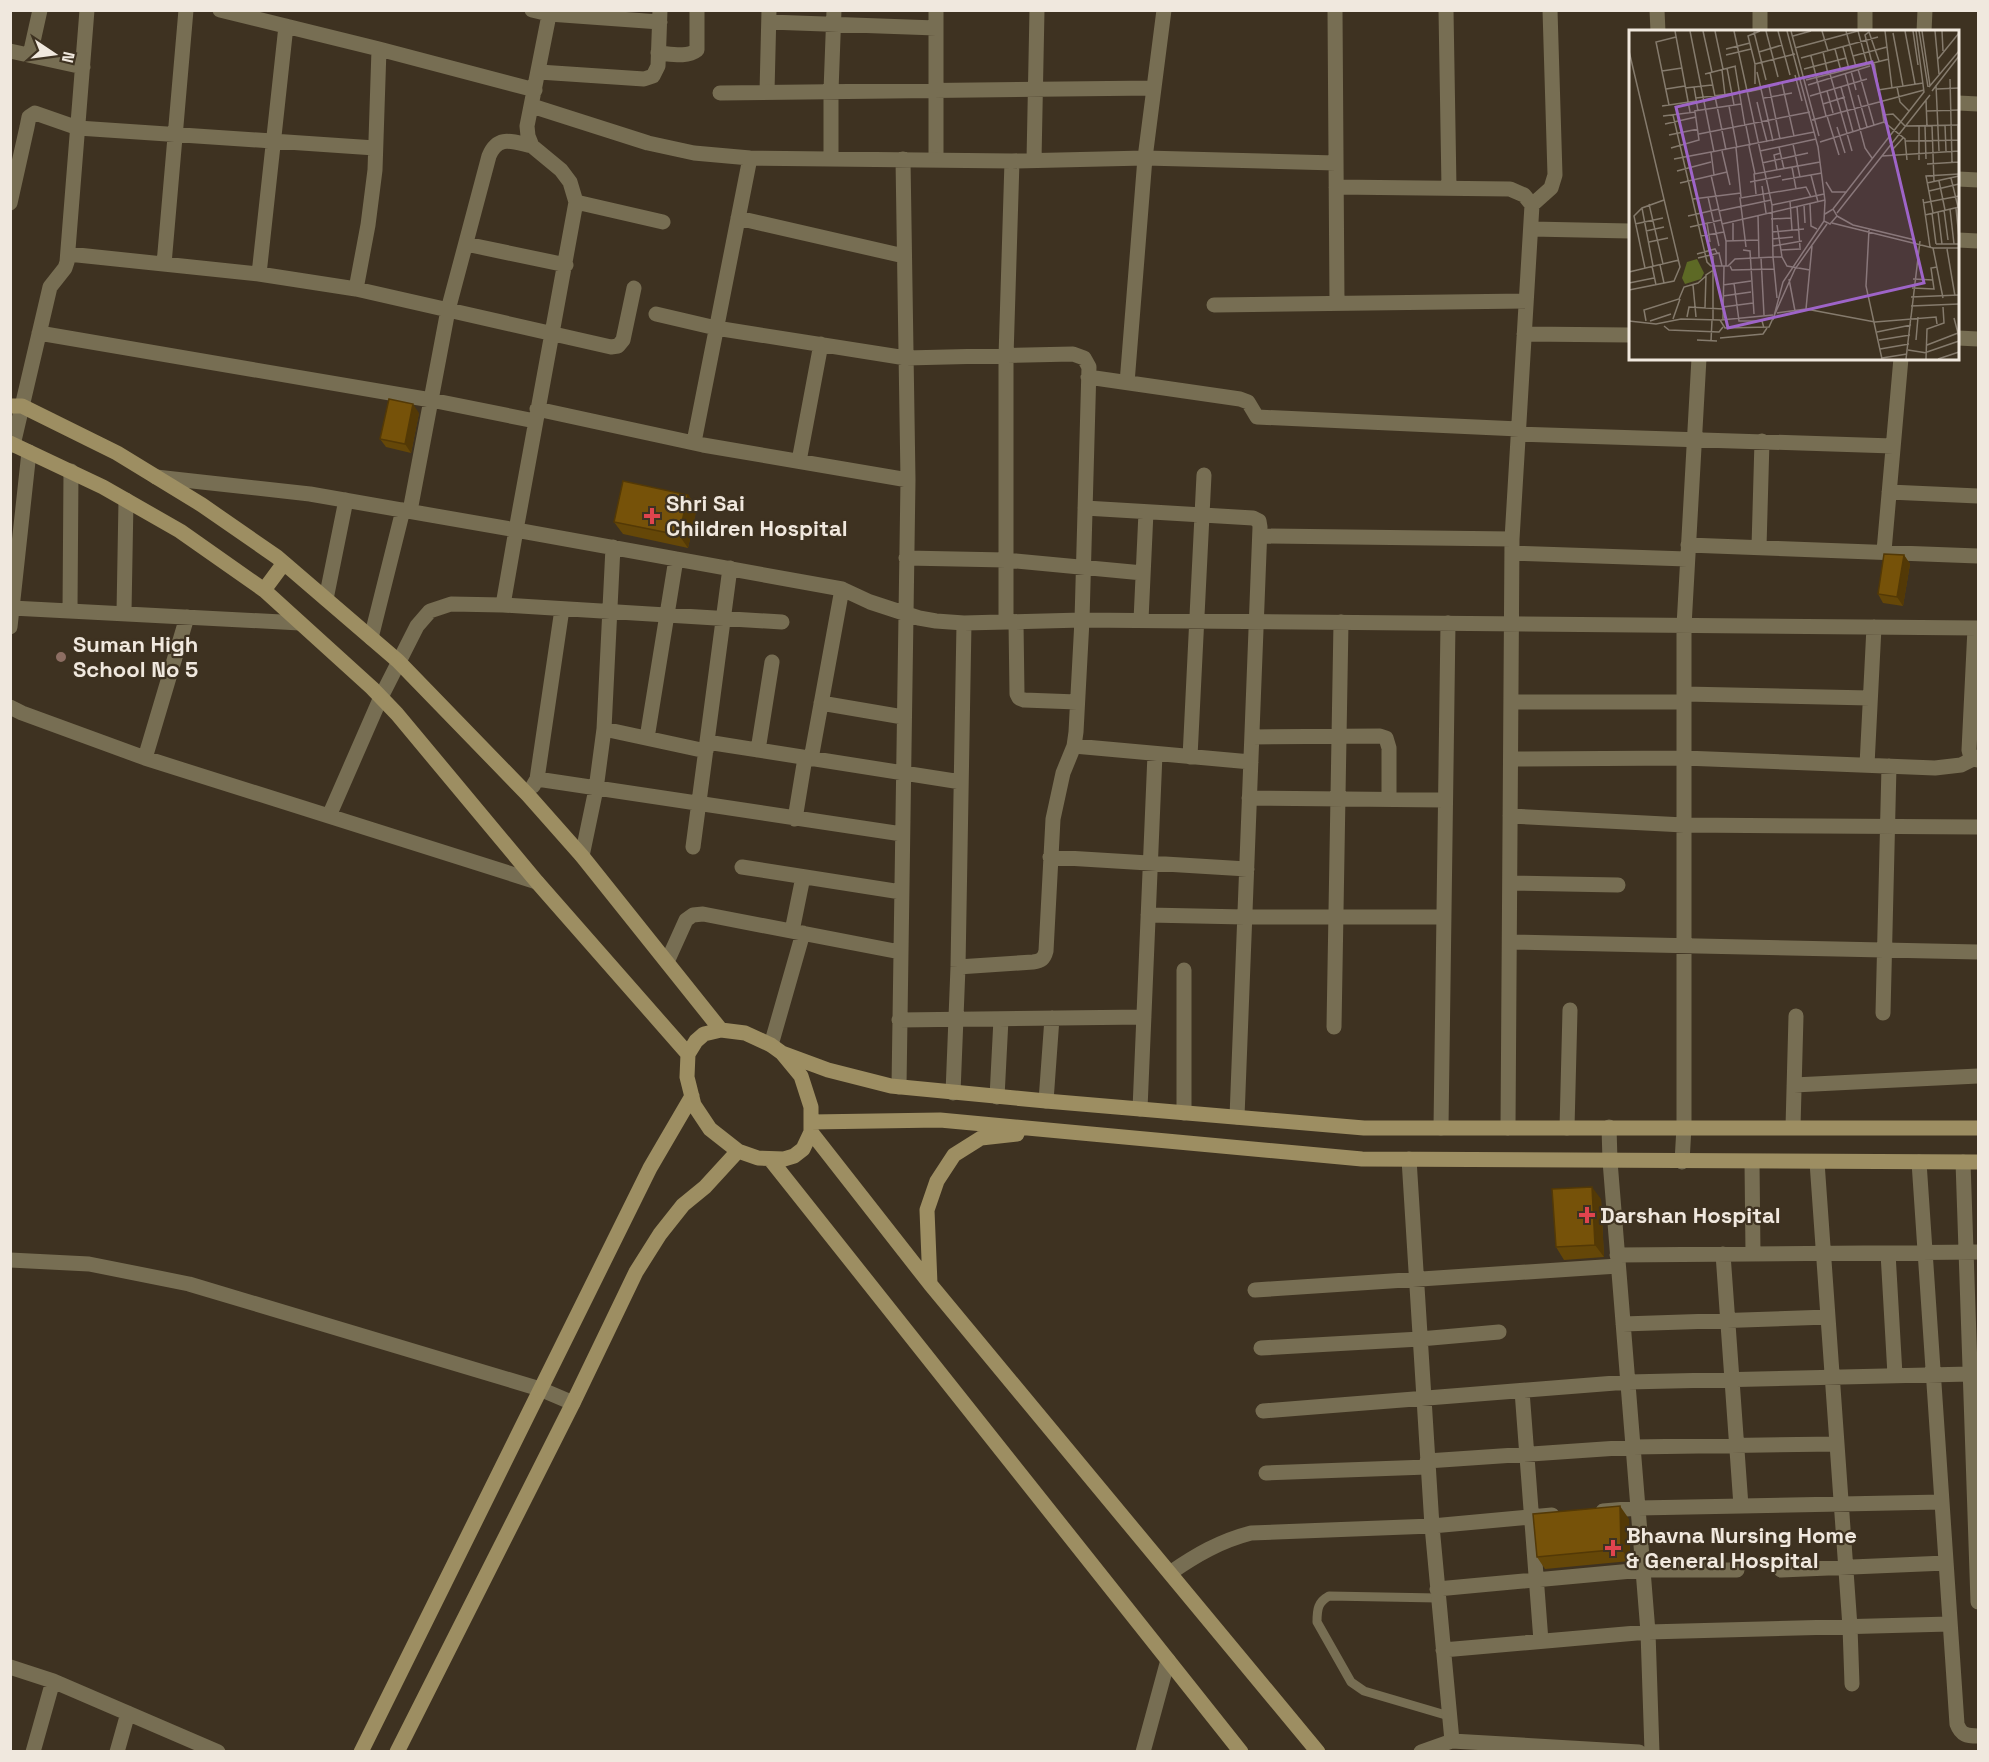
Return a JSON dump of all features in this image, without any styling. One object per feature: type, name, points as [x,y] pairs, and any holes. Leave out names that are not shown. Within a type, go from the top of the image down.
[{"type":"main road","points":[[16,406],[117,453],[202,505],[284,562],[398,661],[528,795],[582,856],[722,1030]]},
{"type":"main road","points":[[12,444],[71,471],[180,531],[264,590],[300,622],[381,697],[537,882],[688,1054]]},
{"type":"main road","points":[[264,590],[284,562]]},
{"type":"main road","points":[[777,1049],[801,1076],[811,1107],[811,1127],[803,1149],[794,1156],[770,1160],[738,1151],[710,1130],[694,1104],[687,1077],[688,1054],[696,1041],[704,1034],[722,1030],[745,1033],[828,1070],[898,1087],[1364,1128],[1978,1128]]},
{"type":"main road","points":[[361,1752],[650,1168],[692,1096]]},
{"type":"main road","points":[[811,1127],[940,1120],[1362,1159],[1971,1162]]},
{"type":"main road","points":[[811,1127],[930,1284],[1318,1752]]},
{"type":"main road","points":[[930,1284],[927,1210],[937,1181],[954,1155],[981,1138],[1053,1131]]},
{"type":"main road","points":[[397,1752],[573,1403],[636,1272],[660,1234],[683,1205],[705,1187],[738,1151]]},
{"type":"main road","points":[[770,1160],[1241,1752]]},
{"type":"street","points":[[30,55],[39,10]]},
{"type":"street","points":[[12,444],[16,406],[39,333],[50,287],[65,268],[68,254],[87,10]]},
{"type":"street","points":[[164,264],[186,10]]},
{"type":"street","points":[[220,10],[535,90]]},
{"type":"street","points":[[658,53],[686,55],[693,54],[697,50],[698,10]]},
{"type":"street","points":[[936,10],[936,160]]},
{"type":"street","points":[[1034,160],[1037,10]]},
{"type":"street","points":[[1126,383],[1145,158],[1164,10]]},
{"type":"street","points":[[1335,10],[1337,303]]},
{"type":"street","points":[[1446,10],[1449,188]]},
{"type":"street","points":[[1532,205],[1551,188],[1555,175],[1550,10]]},
{"type":"street","points":[[1657,10],[1658,30]]},
{"type":"street","points":[[1760,10],[1760,30]]},
{"type":"street","points":[[1865,10],[1865,30]]},
{"type":"street","points":[[1924,30],[1925,10]]},
{"type":"street","points":[[532,11],[660,16],[658,66],[653,76],[644,79],[539,72]]},
{"type":"street","points":[[532,146],[527,126],[550,12]]},
{"type":"street","points":[[767,92],[769,16],[834,17],[936,28]]},
{"type":"street","points":[[831,159],[834,17]]},
{"type":"street","points":[[259,274],[286,26]]},
{"type":"street","points":[[356,289],[375,170],[379,49]]},
{"type":"street","points":[[10,51],[83,66]]},
{"type":"street","points":[[720,93],[1154,88]]},
{"type":"street","points":[[1959,104],[1978,104]]},
{"type":"street","points":[[532,106],[648,143],[694,153],[750,158],[1012,161],[1145,158],[1336,163]]},
{"type":"street","points":[[10,203],[29,117],[35,113],[78,128],[375,147]]},
{"type":"street","points":[[371,638],[406,511],[448,310],[466,244],[493,146],[507,141],[532,146],[561,170],[570,182],[576,202],[502,605]]},
{"type":"street","points":[[694,442],[750,158]]},
{"type":"street","points":[[898,1087],[908,480],[903,159]]},
{"type":"street","points":[[1012,161],[1006,357],[1006,560],[1017,694],[1018,698],[1024,700],[1077,702]]},
{"type":"street","points":[[1959,179],[1978,180]]},
{"type":"street","points":[[1336,187],[1510,189],[1524,195],[1532,205],[1512,546],[1508,1128]]},
{"type":"street","points":[[576,202],[663,222]]},
{"type":"street","points":[[738,218],[904,256]]},
{"type":"street","points":[[1531,229],[1629,231]]},
{"type":"street","points":[[1959,240],[1978,241]]},
{"type":"street","points":[[466,244],[566,265]]},
{"type":"street","points":[[68,254],[259,274],[356,289],[611,347],[618,346],[623,340],[634,288]]},
{"type":"street","points":[[1214,305],[1526,302]]},
{"type":"street","points":[[656,314],[716,328],[906,358],[1073,354],[1084,358],[1089,368],[1082,620],[1074,746],[1063,773],[1053,819],[1044,957],[1041,961],[1033,962],[958,967]]},
{"type":"street","points":[[39,333],[536,415],[908,480]]},
{"type":"street","points":[[1524,334],[1629,335]]},
{"type":"street","points":[[1959,338],[1978,339]]},
{"type":"street","points":[[799,461],[821,344]]},
{"type":"street","points":[[1683,1162],[1684,626],[1699,360]]},
{"type":"street","points":[[1884,551],[1901,360]]},
{"type":"street","points":[[1088,377],[1240,399],[1248,402],[1257,417],[1693,439],[1893,446]]},
{"type":"street","points":[[1759,547],[1762,441]]},
{"type":"street","points":[[10,627],[29,452]]},
{"type":"street","points":[[70,610],[71,471]]},
{"type":"street","points":[[1190,757],[1204,476]]},
{"type":"street","points":[[156,477],[310,494],[730,568],[842,589],[870,602],[936,621],[964,623],[1141,620],[1977,628],[1969,750],[1977,759],[1961,765],[1947,768],[1684,758],[1511,759]]},
{"type":"street","points":[[1889,492],[1978,496]]},
{"type":"street","points":[[124,613],[126,500]]},
{"type":"street","points":[[326,599],[346,500]]},
{"type":"street","points":[[1085,508],[1253,518],[1259,521],[1237,1117]]},
{"type":"street","points":[[1141,620],[1146,512]]},
{"type":"street","points":[[1260,536],[1688,552],[1759,547],[1978,556]]},
{"type":"street","points":[[582,856],[596,789],[604,729],[613,547]]},
{"type":"street","points":[[906,558],[1006,560],[1143,573]]},
{"type":"street","points":[[647,738],[676,559]]},
{"type":"street","points":[[693,847],[730,568]]},
{"type":"street","points":[[795,819],[821,703],[842,589]]},
{"type":"street","points":[[329,816],[398,661],[417,626],[430,611],[451,604],[502,605],[782,622]]},
{"type":"street","points":[[12,608],[300,622]]},
{"type":"street","points":[[528,795],[537,779],[562,609]]},
{"type":"street","points":[[145,758],[187,617]]},
{"type":"street","points":[[1334,1027],[1341,622]]},
{"type":"street","points":[[953,1092],[958,967],[964,623]]},
{"type":"street","points":[[1441,1128],[1448,623]]},
{"type":"street","points":[[1867,765],[1874,627]]},
{"type":"street","points":[[758,750],[772,662]]},
{"type":"street","points":[[1511,702],[1684,698],[1870,698]]},
{"type":"street","points":[[821,703],[903,717]]},
{"type":"street","points":[[10,706],[22,713],[145,758],[537,882]]},
{"type":"street","points":[[604,729],[706,747],[758,750],[961,782]]},
{"type":"street","points":[[1252,737],[1380,736],[1386,738],[1389,748],[1389,799]]},
{"type":"street","points":[[1074,746],[1251,762]]},
{"type":"street","points":[[1140,1109],[1155,754]]},
{"type":"street","points":[[1884,1012],[1889,766]]},
{"type":"street","points":[[537,779],[902,834]]},
{"type":"street","points":[[1250,798],[1446,800]]},
{"type":"street","points":[[1510,816],[1684,825],[1978,827]]},
{"type":"street","points":[[1050,857],[1246,868]]},
{"type":"street","points":[[742,867],[901,892]]},
{"type":"street","points":[[777,1049],[797,932],[803,877]]},
{"type":"street","points":[[1510,883],[1618,885]]},
{"type":"street","points":[[668,962],[686,920],[693,915],[703,914],[900,952]]},
{"type":"street","points":[[1149,915],[1444,917]]},
{"type":"street","points":[[1510,942],[1978,952]]},
{"type":"street","points":[[1184,970],[1184,1113]]},
{"type":"street","points":[[1567,1128],[1570,1010]]},
{"type":"street","points":[[1793,1127],[1796,1016]]},
{"type":"street","points":[[899,1020],[1144,1017]]},
{"type":"street","points":[[997,1097],[1001,1018]]},
{"type":"street","points":[[1046,1101],[1052,1018]]},
{"type":"street","points":[[1794,1085],[1978,1076]]},
{"type":"street","points":[[1609,1127],[1648,1632],[1652,1752]]},
{"type":"street","points":[[1409,1159],[1427,1464],[1452,1741]]},
{"type":"street","points":[[1752,1162],[1753,1254]]},
{"type":"street","points":[[1817,1162],[1846,1567],[1852,1684]]},
{"type":"street","points":[[1919,1162],[1957,1724],[1964,1734],[1978,1736]]},
{"type":"street","points":[[1971,1162],[1978,1602]]},
{"type":"street","points":[[1888,1252],[1895,1376]]},
{"type":"street","points":[[1255,1290],[1723,1254],[1972,1252]]},
{"type":"street","points":[[1723,1254],[1741,1506]]},
{"type":"street","points":[[10,1260],[89,1264],[189,1284],[540,1389],[573,1403]]},
{"type":"street","points":[[1623,1324],[1828,1317]]},
{"type":"street","points":[[1261,1348],[1499,1332]]},
{"type":"street","points":[[1263,1411],[1628,1382],[1895,1376],[1934,1374],[1973,1366]]},
{"type":"street","points":[[1522,1390],[1541,1641]]},
{"type":"street","points":[[1266,1473],[1427,1464],[1526,1454],[1633,1447],[1837,1444]]},
{"type":"street","points":[[1590,1512],[1638,1508],[1942,1502]]},
{"type":"street","points":[[1170,1573],[1209,1548],[1230,1538],[1251,1533],[1432,1526],[1567,1514]]},
{"type":"street","points":[[1781,1570],[1946,1563]]},
{"type":"street","points":[[1438,1594],[1536,1579],[1643,1570],[1737,1570]]},
{"type":"street","points":[[1443,1650],[1648,1632],[1950,1624]]},
{"type":"street","points":[[1143,1752],[1168,1660]]},
{"type":"street","points":[[10,1666],[54,1681],[200,1748],[218,1752]]},
{"type":"street","points":[[33,1752],[54,1681]]},
{"type":"street","points":[[117,1752],[128,1713]]},
{"type":"street","points":[[1421,1752],[1452,1741],[1508,1748],[1639,1752]]},
{"type":"lane","points":[[1438,1594],[1329,1596],[1321,1601],[1317,1611],[1317,1622],[1351,1683],[1364,1691],[1449,1716]]},
{"type":"building","points":[[389,399],[413,404],[405,444],[380,439]]},
{"type":"building","points":[[623,481],[688,495],[679,535],[614,522]]},
{"type":"building","points":[[1884,554],[1904,555],[1897,597],[1878,594]]},
{"type":"building","points":[[1592,1187],[1595,1245],[1556,1247],[1552,1189]]},
{"type":"building","points":[[1620,1506],[1621,1549],[1537,1557],[1533,1514]]},
{"type":"place","name":"Shri Sai Children Hospital","points":[[652,516]]},
{"type":"place","name":"Suman High School No 5","points":[[61,657]]},
{"type":"place","name":"Darshan Hospital","points":[[1587,1215]]},
{"type":"place","name":"Bhavna Nursing Home & General Hospital","points":[[1613,1548]]}]
